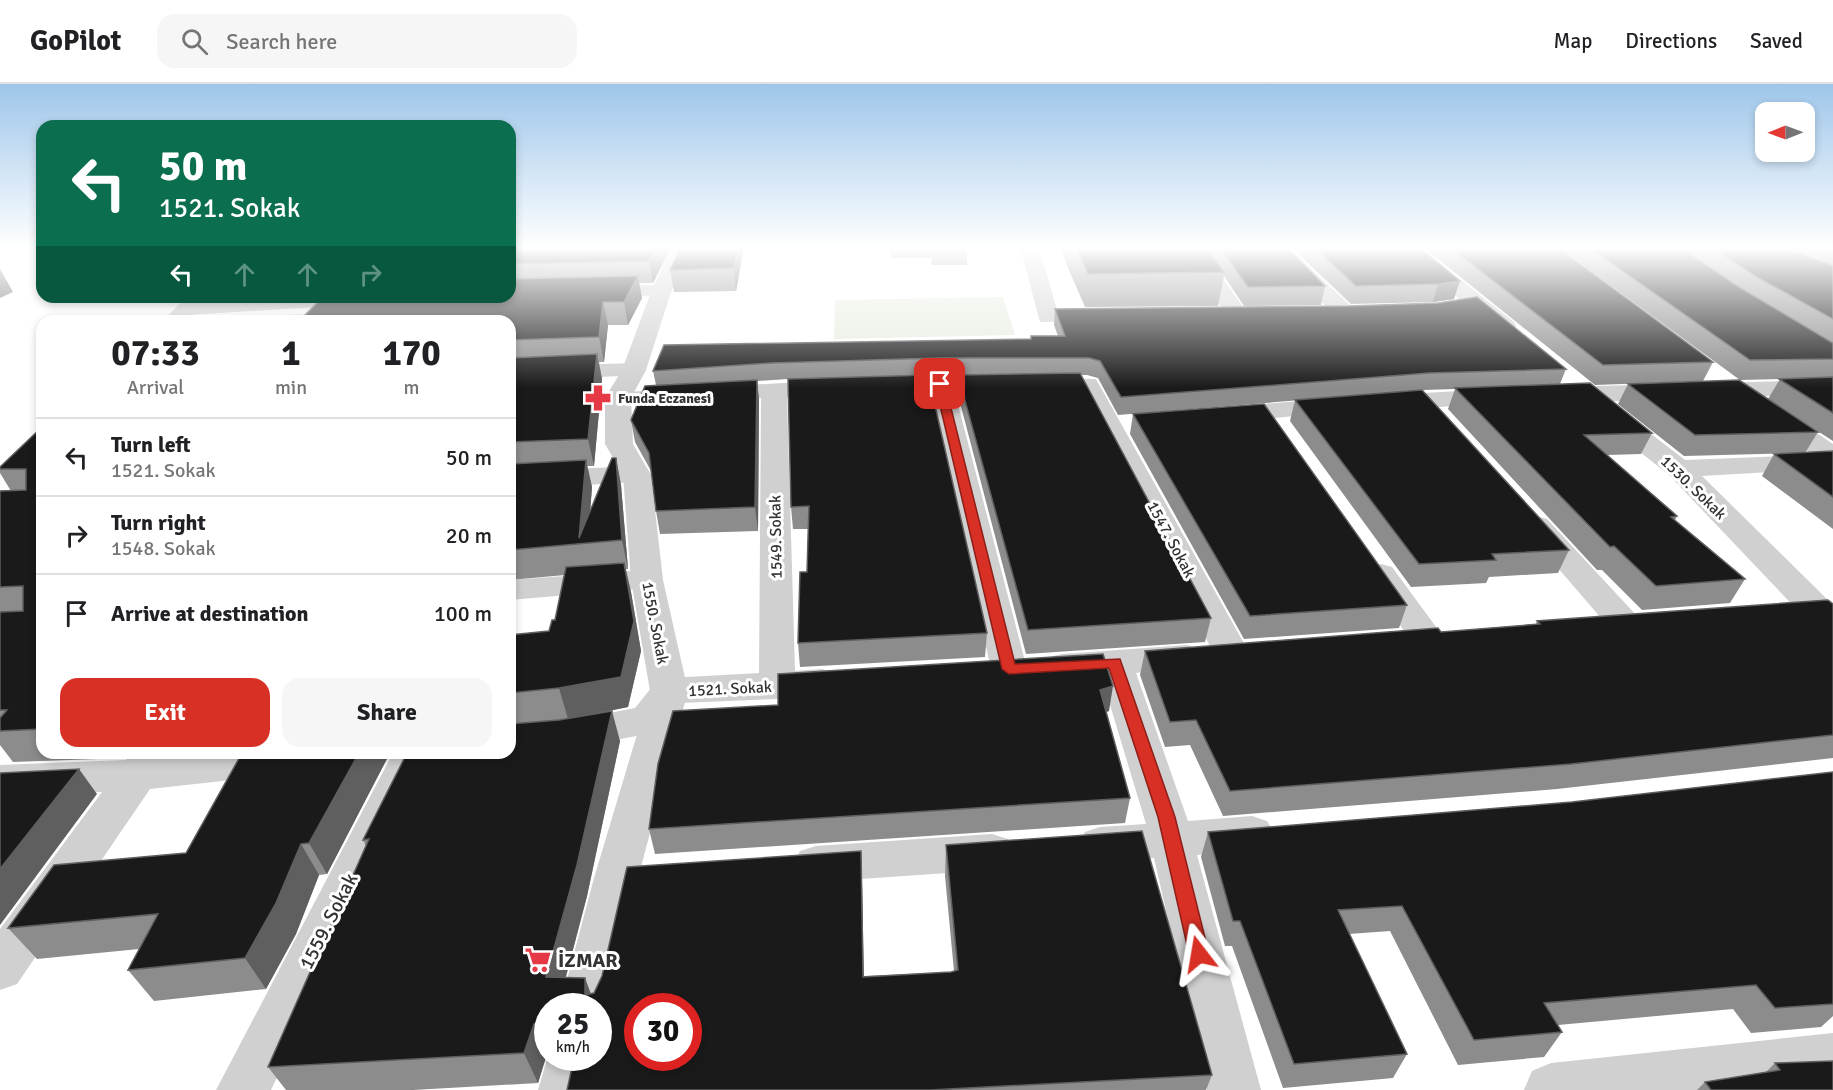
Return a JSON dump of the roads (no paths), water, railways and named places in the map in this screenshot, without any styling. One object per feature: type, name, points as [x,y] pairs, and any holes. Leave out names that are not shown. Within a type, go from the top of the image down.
[{"type":"street","points":[[618,398],[634,370],[661,294]]},
{"type":"street","points":[[1042,294],[1048,317],[1119,315]]},
{"type":"street","points":[[1212,314],[1247,313],[1231,294]]},
{"type":"street","points":[[1325,294],[1345,313]]},
{"type":"street","points":[[1467,294],[1523,341]]},
{"type":"street","points":[[187,309],[285,303]]},
{"type":"street","points":[[1444,308],[1478,303]]},
{"type":"street","points":[[1312,313],[1367,313]]},
{"type":"street","points":[[1704,368],[1833,456]]},
{"type":"street","points":[[516,374],[634,370]]},
{"type":"street","name":"1530. Sokak","points":[[1559,371],[1679,469],[1827,613]]},
{"type":"street","points":[[618,398],[774,389],[940,384],[1009,669]]},
{"type":"street","name":"1547. Sokak","points":[[940,384],[1087,384],[1122,424],[1250,653],[1115,663]]},
{"type":"street","points":[[1200,417],[1423,400],[1731,388],[1833,387]]},
{"type":"street","name":"1549. Sokak","points":[[774,389],[777,686]]},
{"type":"street","name":"1550. Sokak","points":[[590,993],[634,877],[669,691],[647,580],[637,475],[619,444],[618,398]]},
{"type":"street","points":[[1423,400],[1447,426]]},
{"type":"street","points":[[1267,411],[1287,440]]},
{"type":"street","points":[[1679,469],[1833,462]]},
{"type":"street","points":[[516,481],[637,475]]},
{"type":"street","points":[[1517,504],[1625,624]]},
{"type":"street","points":[[1367,554],[1427,639]]},
{"type":"street","points":[[516,590],[647,580]]},
{"type":"street","points":[[1768,613],[1827,613]]},
{"type":"street","points":[[1590,626],[1661,621]]},
{"type":"street","points":[[1392,642],[1462,636]]},
{"type":"street","points":[[974,672],[1115,663],[1166,817],[1233,1090]]},
{"type":"street","name":"1521. Sokak","points":[[669,691],[858,680]]},
{"type":"street","points":[[516,738],[568,735],[647,720],[669,691]]},
{"type":"street","points":[[0,781],[146,764],[234,759]]},
{"type":"street","name":"1559. Sokak","points":[[243,1090],[409,759]]},
{"type":"street","points":[[0,968],[146,764]]},
{"type":"street","points":[[781,867],[1287,831]]},
{"type":"street","points":[[1551,1090],[1833,1059]]},
{"type":"street","points":[[565,1090],[570,1071]]},
{"type":"place","name":"Funda Eczanesi","points":[[598,398]]},
{"type":"place","name":"İZMAR","points":[[538,960]]}]
